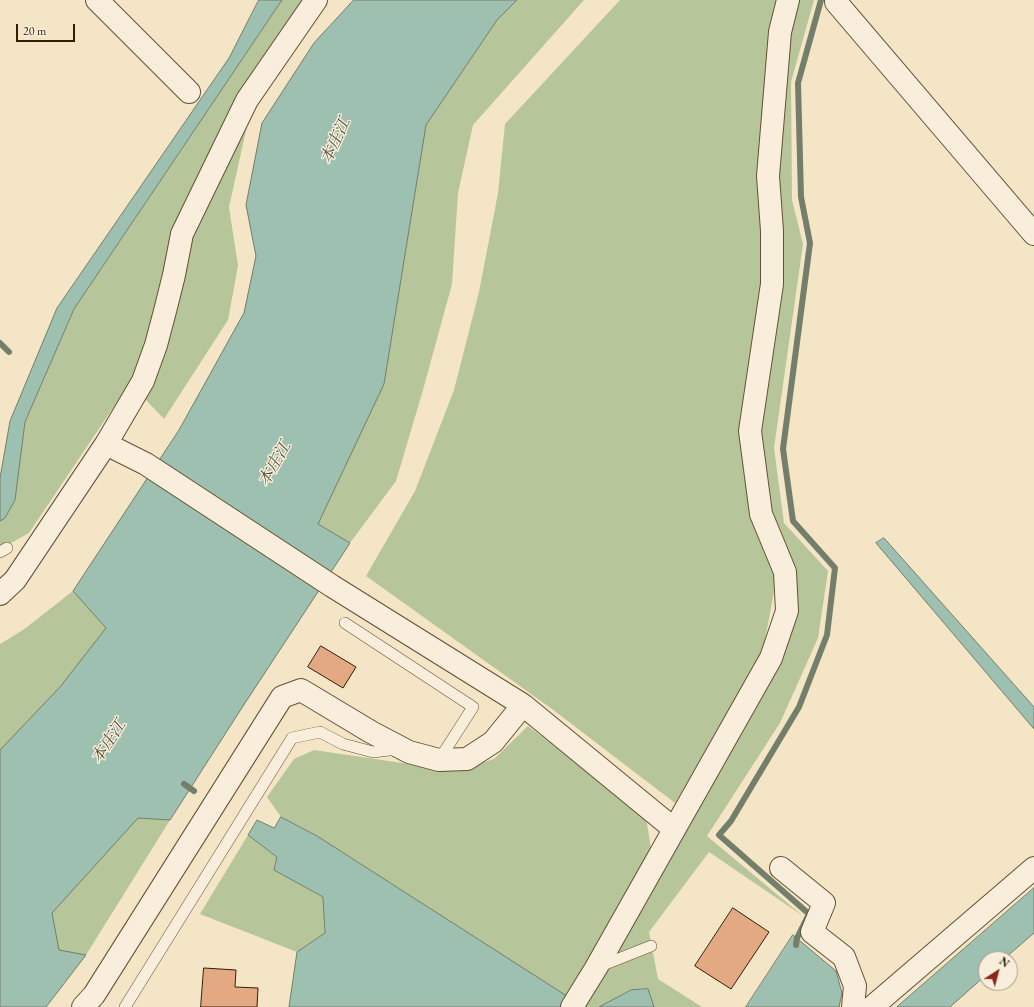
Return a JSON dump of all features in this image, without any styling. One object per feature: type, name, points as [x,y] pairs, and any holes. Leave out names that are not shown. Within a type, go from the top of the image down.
[{"type":"street","points":[[97,0],[189,92]]},
{"type":"street","points":[[0,594],[15,580],[106,444],[143,381],[156,345],[174,274],[182,234],[247,100],[316,0]]},
{"type":"street","points":[[577,1000],[771,658],[787,611],[785,572],[761,514],[750,431],[772,284],[772,231],[768,176],[780,32],[788,0]]},
{"type":"street","points":[[836,2],[1034,234]]},
{"type":"street","points":[[106,444],[146,464],[332,586],[523,705],[674,829]]},
{"type":"street","points":[[83,1007],[94,995],[282,697],[301,690],[371,732],[409,752],[439,760],[467,759],[493,742],[523,705]]},
{"type":"street","points":[[781,868],[824,903],[812,932],[844,957],[855,986],[853,1007]]},
{"type":"street","points":[[872,1007],[1034,868]]},
{"type":"lane","points":[[345,623],[472,707],[439,760]]},
{"type":"lane","points":[[125,1007],[292,738],[320,732],[343,744],[373,752],[402,748]]},
{"type":"lane","points":[[596,968],[651,946]]},
{"type":"shaded area","points":[[282,0],[326,0],[251,108],[229,207],[238,266],[228,320],[164,419],[144,398],[123,393],[29,533],[0,549],[0,521],[5,518],[15,500],[25,422],[74,309]]},
{"type":"shaded area","points":[[354,0],[286,332],[0,808],[0,644],[23,630],[73,591],[179,430],[244,312],[256,256],[246,205],[262,123],[314,43]]},
{"type":"shaded area","points":[[468,0],[584,0],[473,125],[458,193],[452,284],[396,481],[350,543],[203,768],[352,212]]},
{"type":"shaded area","points":[[620,0],[777,0],[771,26],[764,278],[741,425],[750,516],[776,580],[763,651],[675,803],[552,709],[366,576],[415,491],[454,390],[479,292],[498,193],[505,124]]},
{"type":"shaded area","points":[[795,0],[814,0],[791,82],[792,200],[803,244],[774,448],[784,523],[828,571],[818,638],[780,723],[707,836],[803,916],[709,852],[649,932],[658,979],[702,1007],[654,1007],[647,989],[631,990],[599,1007],[584,1007],[795,615],[766,512],[755,434],[775,169]]},
{"type":"shaded area","points":[[528,726],[646,817],[652,855],[566,996],[317,836],[281,817],[267,797],[294,759],[314,750],[456,771],[494,759]]},
{"type":"shaded area","points":[[159,799],[170,820],[86,955],[64,983],[7,930]]},
{"type":"shaded area","points":[[248,835],[277,857],[274,870],[323,897],[325,933],[297,952],[200,914]]},
{"type":"water","points":[[259,0],[282,0],[74,309],[25,422],[15,500],[5,518],[0,521],[0,478],[10,421],[57,308],[229,58]]},
{"type":"water","name":"本庄江","points":[[354,0],[517,0],[497,20],[426,125],[384,384],[318,524],[350,543],[170,820],[138,818],[52,913],[59,950],[86,955],[46,1007],[0,1007],[0,750],[60,687],[106,628],[73,591],[179,430],[244,313],[256,256],[246,205],[262,123],[314,43]]},
{"type":"water","points":[[884,538],[1034,707],[1034,729],[876,543]]},
{"type":"water","points":[[281,817],[317,836],[584,1007],[289,1007],[297,952],[325,933],[323,897],[274,870],[277,857],[248,835],[257,820],[274,828]]},
{"type":"water","points":[[1034,888],[1034,933],[1013,951],[978,951],[978,982],[950,1007],[897,1007]]},
{"type":"water","points":[[793,935],[836,971],[842,993],[839,1007],[746,1007]]},
{"type":"water","points":[[648,989],[654,1007],[599,1007],[631,990]]},
{"type":"building","points":[[321,646],[356,667],[343,688],[308,667]]},
{"type":"building","points":[[733,908],[769,932],[731,989],[695,966]]},
{"type":"building","points":[[204,968],[236,970],[235,987],[258,988],[257,1007],[201,1007]]},
{"type":"waterway","points":[[796,945],[797,938],[809,914],[719,835],[731,821],[799,707],[827,635],[835,568],[793,521],[783,449],[810,243],[801,197],[798,83],[821,0]]},
{"type":"waterway","points":[[0,343],[9,352]]},
{"type":"waterway","points":[[184,784],[194,791]]}]
